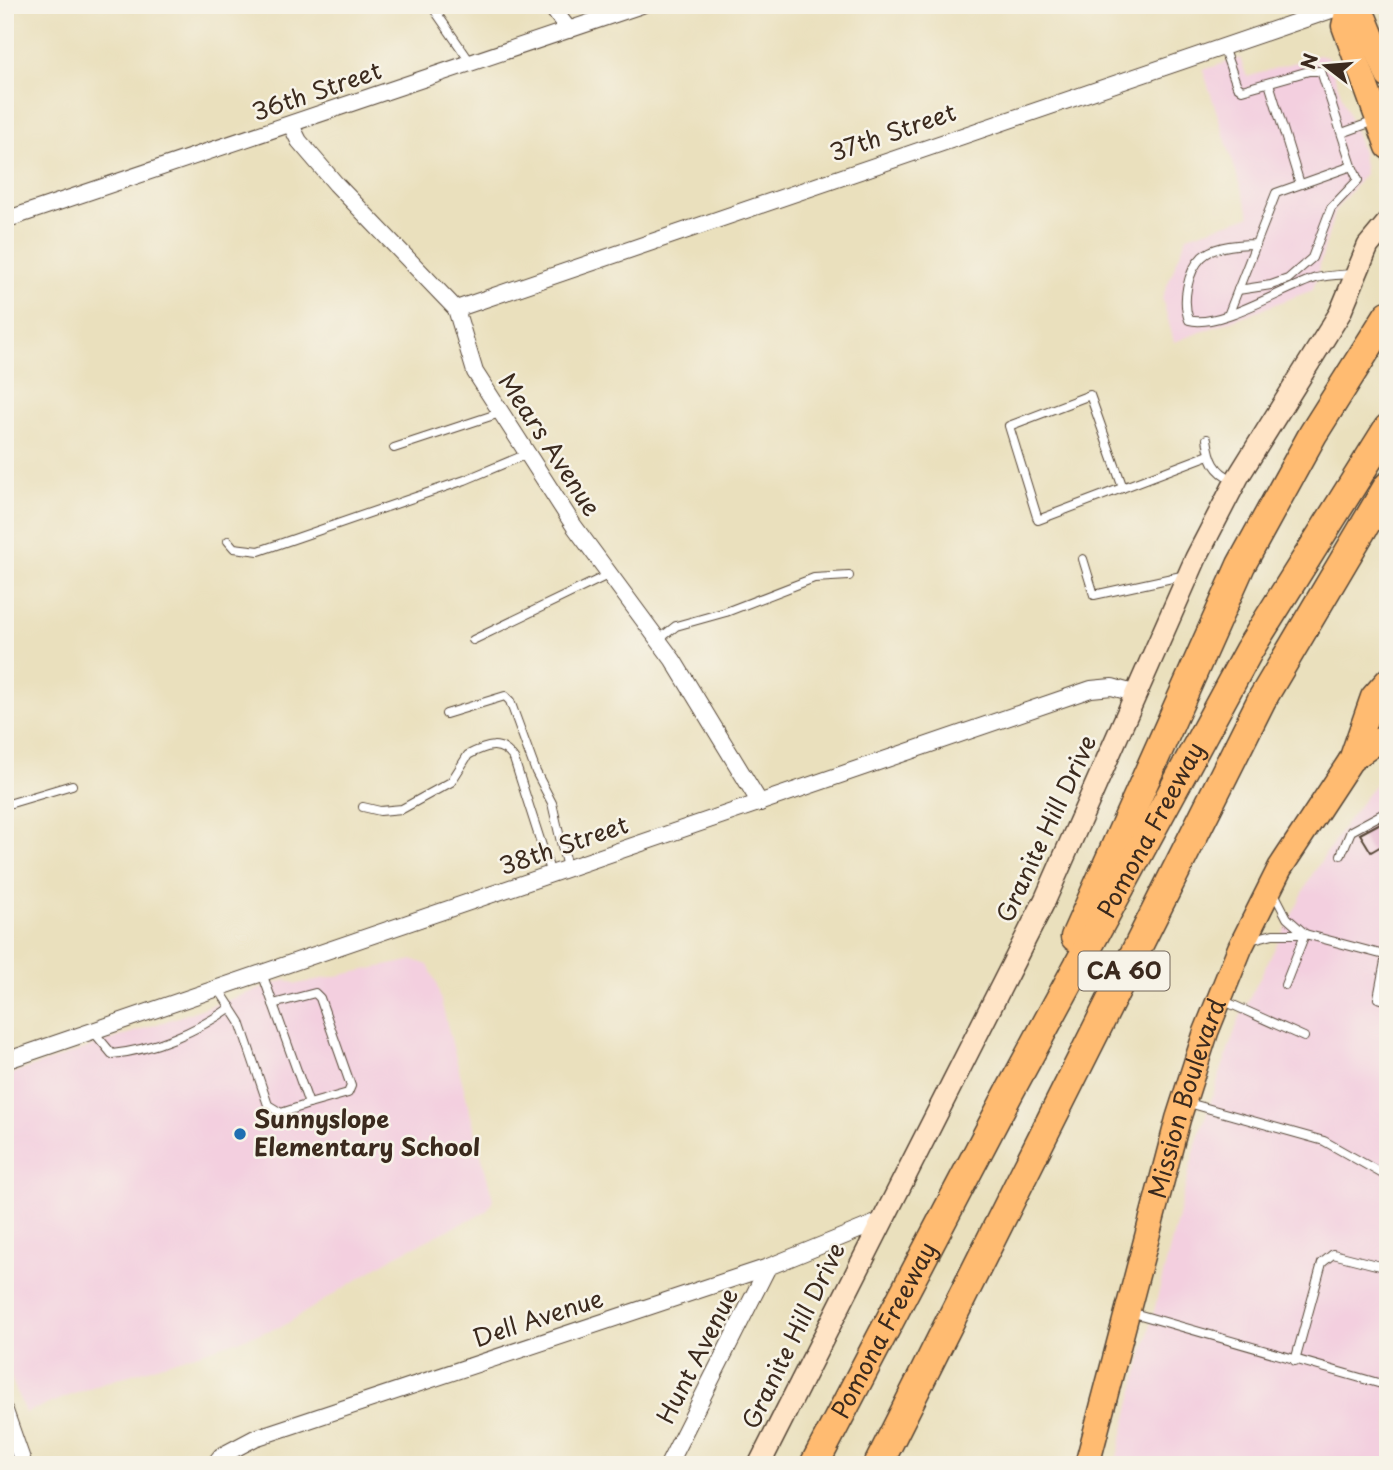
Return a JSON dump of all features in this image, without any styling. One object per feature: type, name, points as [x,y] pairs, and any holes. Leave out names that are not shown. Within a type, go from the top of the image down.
[{"type":"highway","points":[[1010,1091],[1101,876],[1241,565],[1313,434],[1388,315]]},
{"type":"highway","name":"Pomona Freeway","points":[[814,1465],[1010,1091],[1249,650],[1388,428]]},
{"type":"highway","name":"Pomona Freeway","points":[[878,1465],[1262,699],[1388,486]]},
{"type":"main road","points":[[1388,76],[1365,19],[1348,5],[1344,26],[1388,147]]},
{"type":"main road","name":"Mission Boulevard","points":[[1087,1465],[1183,1102],[1219,999],[1243,941],[1271,886],[1351,760],[1373,697],[1388,680]]},
{"type":"main road","name":"Mission Boulevard","points":[[1351,760],[1388,734]]},
{"type":"street","points":[[550,5],[569,30]]},
{"type":"street","name":"36th Street","points":[[5,220],[642,5]]},
{"type":"street","name":"37th Street","points":[[456,309],[1348,5]]},
{"type":"street","name":"Mears Avenue","points":[[291,125],[299,141],[336,184],[456,309],[475,372],[500,413],[698,698],[760,803]]},
{"type":"street","name":"Granite Hill Drive","points":[[759,1465],[1045,900],[1189,574],[1236,481],[1340,313],[1368,246],[1388,222]]},
{"type":"street","name":"38th Street","points":[[5,1061],[1091,689],[1112,687],[1138,694]]},
{"type":"street","name":"Dell Avenue","points":[[214,1465],[220,1456],[255,1438],[768,1267],[880,1222]]},
{"type":"street","name":"Hunt Avenue","points":[[668,1465],[768,1267]]},
{"type":"street","points":[[5,1411],[24,1465]]},
{"type":"lane","points":[[431,5],[471,63]]},
{"type":"lane","points":[[1223,47],[1237,86],[1242,90],[1309,71],[1321,71],[1358,180],[1331,208],[1312,258],[1288,279],[1238,290]]},
{"type":"lane","points":[[1269,83],[1300,184]]},
{"type":"lane","points":[[1342,132],[1378,120]]},
{"type":"lane","points":[[1229,313],[1276,193],[1352,166]]},
{"type":"lane","points":[[1256,243],[1212,251],[1201,258],[1186,288],[1185,307],[1189,320],[1199,323],[1314,279],[1357,274]]},
{"type":"lane","points":[[1123,488],[1090,395],[1009,426],[1038,520],[1123,488],[1209,455]]},
{"type":"lane","points":[[394,448],[500,413]]},
{"type":"lane","points":[[1206,439],[1209,455],[1219,474],[1236,481]]},
{"type":"lane","points":[[228,541],[234,548],[259,551],[465,480],[527,454]]},
{"type":"lane","points":[[1083,559],[1094,595],[1189,574]]},
{"type":"lane","points":[[473,640],[610,574]]},
{"type":"lane","points":[[658,640],[676,626],[726,612],[814,578],[849,576]]},
{"type":"lane","points":[[446,714],[495,698],[505,696],[510,701],[536,772],[552,803],[567,868]]},
{"type":"lane","points":[[363,807],[380,811],[402,809],[451,782],[468,755],[497,745],[506,748],[514,759],[551,874]]},
{"type":"lane","points":[[5,805],[72,785]]},
{"type":"lane","points":[[1341,855],[1351,831],[1388,811]]},
{"type":"lane","points":[[1271,886],[1287,918],[1304,934]]},
{"type":"lane","points":[[1243,941],[1273,934],[1304,934],[1387,956],[1378,998],[1388,1000]]},
{"type":"lane","points":[[1285,985],[1304,934]]},
{"type":"lane","points":[[262,973],[309,1104]]},
{"type":"lane","points":[[218,988],[240,1022],[268,1105],[281,1113],[348,1093],[351,1086],[320,998],[315,993],[273,1004]]},
{"type":"lane","points":[[1219,999],[1304,1037]]},
{"type":"lane","points":[[93,1031],[112,1054],[130,1053],[206,1025],[231,1007]]},
{"type":"lane","points":[[1183,1102],[1324,1141],[1388,1177]]},
{"type":"lane","points":[[1295,1361],[1322,1263],[1333,1254],[1388,1268]]},
{"type":"lane","points":[[1127,1311],[1385,1385]]},
{"type":"shaded area","points":[[1318,55],[1327,57],[1331,66],[1362,152],[1365,174],[1335,210],[1313,290],[1174,342],[1162,298],[1187,236],[1250,216],[1203,70],[1240,58],[1247,77]]},
{"type":"shaded area","points":[[1388,767],[1388,1465],[1115,1465],[1197,1141],[1239,1019],[1312,875],[1345,824]]},
{"type":"shaded area","name":"Sunnyslope Elementary School","points":[[414,960],[428,965],[436,982],[493,1199],[487,1211],[395,1256],[283,1326],[95,1386],[25,1413],[5,1363],[5,1076],[286,980],[297,984]]},
{"type":"building","points":[[1388,819],[1388,842],[1371,852],[1360,834]]},
{"type":"place","name":"Sunnyslope Elementary School","points":[[240,1134]]}]
